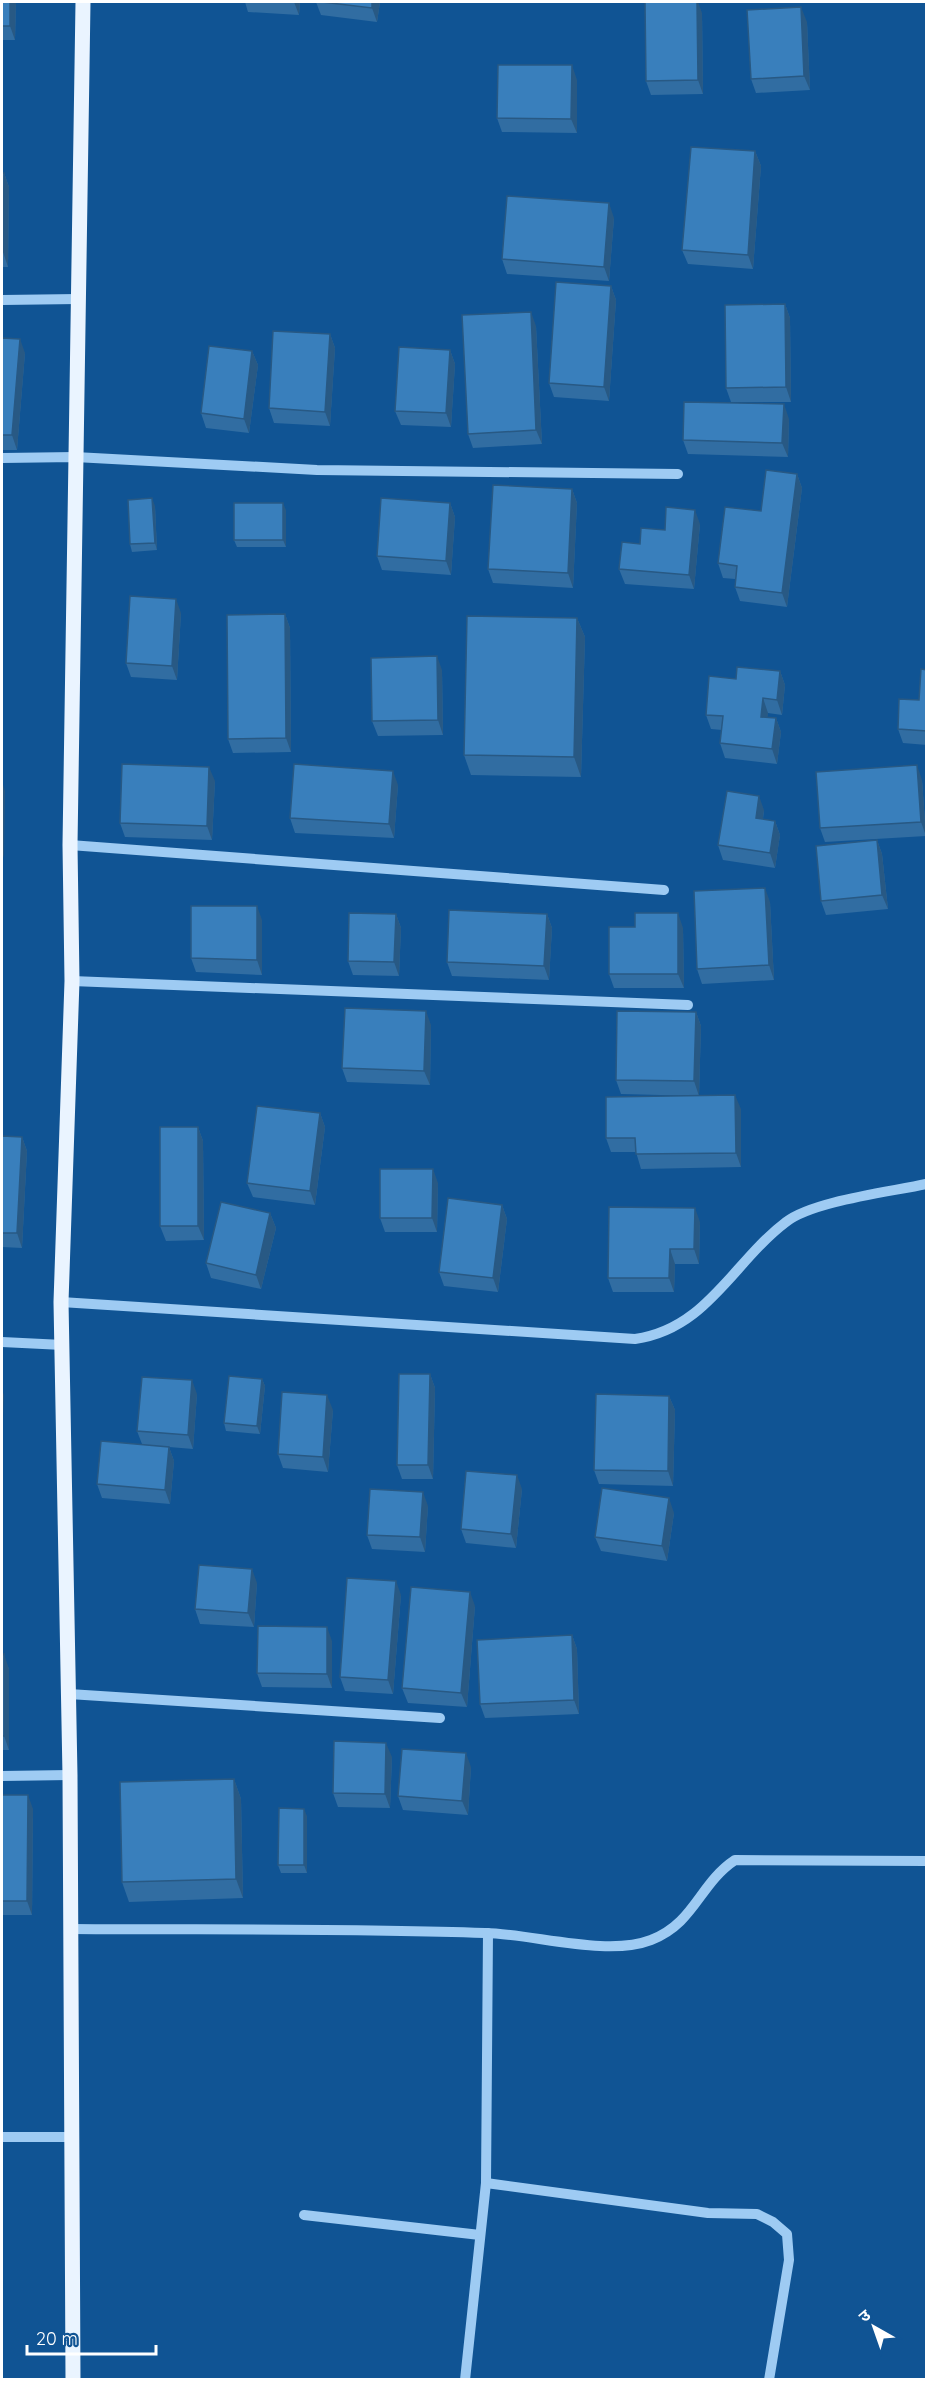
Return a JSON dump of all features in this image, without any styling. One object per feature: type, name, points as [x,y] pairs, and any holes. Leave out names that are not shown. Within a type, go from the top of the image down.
[{"type":"main road","points":[[73,2379],[72,1929],[61,1302],[72,981],[70,845],[83,2]]},
{"type":"street","points":[[2,300],[78,299]]},
{"type":"street","points":[[2,458],[75,457],[317,470],[678,474]]},
{"type":"street","points":[[70,845],[664,890]]},
{"type":"street","points":[[72,981],[688,1005]]},
{"type":"street","points":[[61,1302],[634,1340],[655,1336],[677,1327],[699,1311],[786,1222],[807,1209],[927,1184]]},
{"type":"street","points":[[2,1342],[63,1345]]},
{"type":"street","points":[[69,1694],[440,1718]]},
{"type":"street","points":[[2,1776],[70,1775]]},
{"type":"street","points":[[72,1929],[488,1933],[607,1946],[630,1946],[650,1941],[679,1926],[712,1880],[735,1860],[927,1861]]},
{"type":"street","points":[[465,2379],[486,2183],[488,1933]]},
{"type":"street","points":[[2,2137],[72,2137]]},
{"type":"street","points":[[486,2183],[708,2213],[757,2214],[773,2222],[787,2234],[789,2260],[769,2379]]},
{"type":"street","points":[[304,2215],[480,2235]]},
{"type":"building","points":[[2,2],[10,2],[10,26],[2,26]]},
{"type":"building","points":[[322,2],[372,2],[372,8]]},
{"type":"building","points":[[645,2],[697,2],[698,80],[646,81]]},
{"type":"building","points":[[801,7],[804,76],[751,79],[747,10]]},
{"type":"building","points":[[498,65],[572,65],[571,119],[497,118]]},
{"type":"building","points":[[691,147],[755,151],[748,255],[682,250]]},
{"type":"building","points":[[2,173],[4,173],[3,252],[2,252]]},
{"type":"building","points":[[507,196],[609,203],[604,267],[502,259]]},
{"type":"building","points":[[556,282],[611,286],[604,387],[549,383]]},
{"type":"building","points":[[785,304],[786,387],[726,388],[725,305]]},
{"type":"building","points":[[531,312],[536,430],[468,434],[462,315]]},
{"type":"building","points":[[273,331],[330,334],[325,412],[269,408]]},
{"type":"building","points":[[2,338],[20,339],[12,435],[2,435]]},
{"type":"building","points":[[209,346],[252,351],[244,419],[201,413]]},
{"type":"building","points":[[399,347],[450,350],[446,413],[395,411]]},
{"type":"building","points":[[684,402],[784,404],[782,443],[683,440]]},
{"type":"building","points":[[766,470],[797,474],[782,593],[735,587],[737,566],[718,563],[725,507],[761,511]]},
{"type":"building","points":[[493,485],[572,489],[568,573],[488,569]]},
{"type":"building","points":[[152,498],[155,543],[130,544],[128,500]]},
{"type":"building","points":[[381,498],[450,503],[446,561],[377,556]]},
{"type":"building","points":[[234,503],[283,503],[283,540],[234,540]]},
{"type":"building","points":[[666,507],[695,510],[689,575],[619,569],[622,542],[640,544],[641,528],[665,530]]},
{"type":"building","points":[[130,596],[176,599],[172,666],[126,663]]},
{"type":"building","points":[[285,614],[286,738],[228,739],[227,615]]},
{"type":"building","points":[[467,616],[577,618],[574,757],[464,755]]},
{"type":"building","points":[[437,656],[438,720],[372,721],[371,658]]},
{"type":"building","points":[[737,667],[780,671],[777,700],[763,698],[761,717],[776,718],[772,749],[720,743],[723,716],[706,715],[709,676],[736,679]]},
{"type":"building","points":[[921,669],[927,670],[927,731],[898,729],[899,699],[919,700]]},
{"type":"building","points":[[122,764],[209,767],[207,826],[120,823]]},
{"type":"building","points":[[294,764],[393,771],[389,824],[290,818]]},
{"type":"building","points":[[917,765],[921,822],[820,828],[816,772]]},
{"type":"building","points":[[727,791],[759,796],[756,818],[775,821],[770,853],[718,845]]},
{"type":"building","points":[[877,840],[882,895],[821,901],[816,846]]},
{"type":"building","points":[[765,888],[769,965],[697,969],[694,891]]},
{"type":"building","points":[[191,906],[257,906],[257,960],[191,958]]},
{"type":"building","points":[[449,910],[547,914],[544,966],[447,962]]},
{"type":"building","points":[[349,913],[396,914],[394,962],[348,961]]},
{"type":"building","points":[[635,913],[678,913],[678,974],[609,974],[609,927],[635,927]]},
{"type":"building","points":[[345,1008],[426,1011],[424,1071],[342,1068]]},
{"type":"building","points":[[617,1011],[696,1012],[694,1081],[616,1080]]},
{"type":"building","points":[[735,1095],[736,1153],[636,1154],[635,1138],[606,1138],[606,1097]]},
{"type":"building","points":[[257,1106],[320,1113],[310,1191],[247,1183]]},
{"type":"building","points":[[160,1127],[198,1127],[198,1226],[160,1226]]},
{"type":"building","points":[[2,1136],[22,1137],[17,1233],[2,1233]]},
{"type":"building","points":[[380,1169],[433,1169],[432,1218],[380,1218]]},
{"type":"building","points":[[448,1198],[502,1205],[493,1278],[439,1272]]},
{"type":"building","points":[[221,1202],[270,1213],[256,1275],[206,1263]]},
{"type":"building","points":[[609,1207],[695,1208],[694,1249],[670,1249],[669,1278],[608,1278]]},
{"type":"building","points":[[399,1374],[430,1374],[428,1465],[397,1465]]},
{"type":"building","points":[[229,1376],[262,1379],[257,1426],[224,1423]]},
{"type":"building","points":[[142,1377],[192,1380],[188,1435],[137,1431]]},
{"type":"building","points":[[282,1392],[327,1395],[323,1457],[278,1454]]},
{"type":"building","points":[[596,1394],[669,1396],[668,1471],[594,1470]]},
{"type":"building","points":[[101,1441],[169,1447],[165,1490],[97,1484]]},
{"type":"building","points":[[466,1471],[517,1475],[511,1534],[461,1529]]},
{"type":"building","points":[[602,1488],[669,1498],[662,1546],[595,1537]]},
{"type":"building","points":[[370,1489],[423,1492],[420,1537],[367,1535]]},
{"type":"building","points":[[199,1565],[252,1569],[248,1613],[195,1609]]},
{"type":"building","points":[[347,1578],[396,1581],[388,1680],[340,1677]]},
{"type":"building","points":[[411,1587],[470,1592],[461,1693],[402,1688]]},
{"type":"building","points":[[258,1626],[327,1627],[327,1674],[257,1673]]},
{"type":"building","points":[[572,1635],[574,1700],[480,1704],[477,1640]]},
{"type":"building","points":[[4,1654],[4,1736],[2,1736],[2,1655]]},
{"type":"building","points":[[334,1741],[386,1743],[385,1794],[333,1793]]},
{"type":"building","points":[[402,1749],[466,1753],[462,1801],[398,1796]]},
{"type":"building","points":[[234,1779],[236,1879],[122,1882],[120,1782]]},
{"type":"building","points":[[2,1795],[28,1795],[27,1901],[2,1901]]},
{"type":"building","points":[[279,1808],[304,1809],[304,1865],[278,1865]]}]
